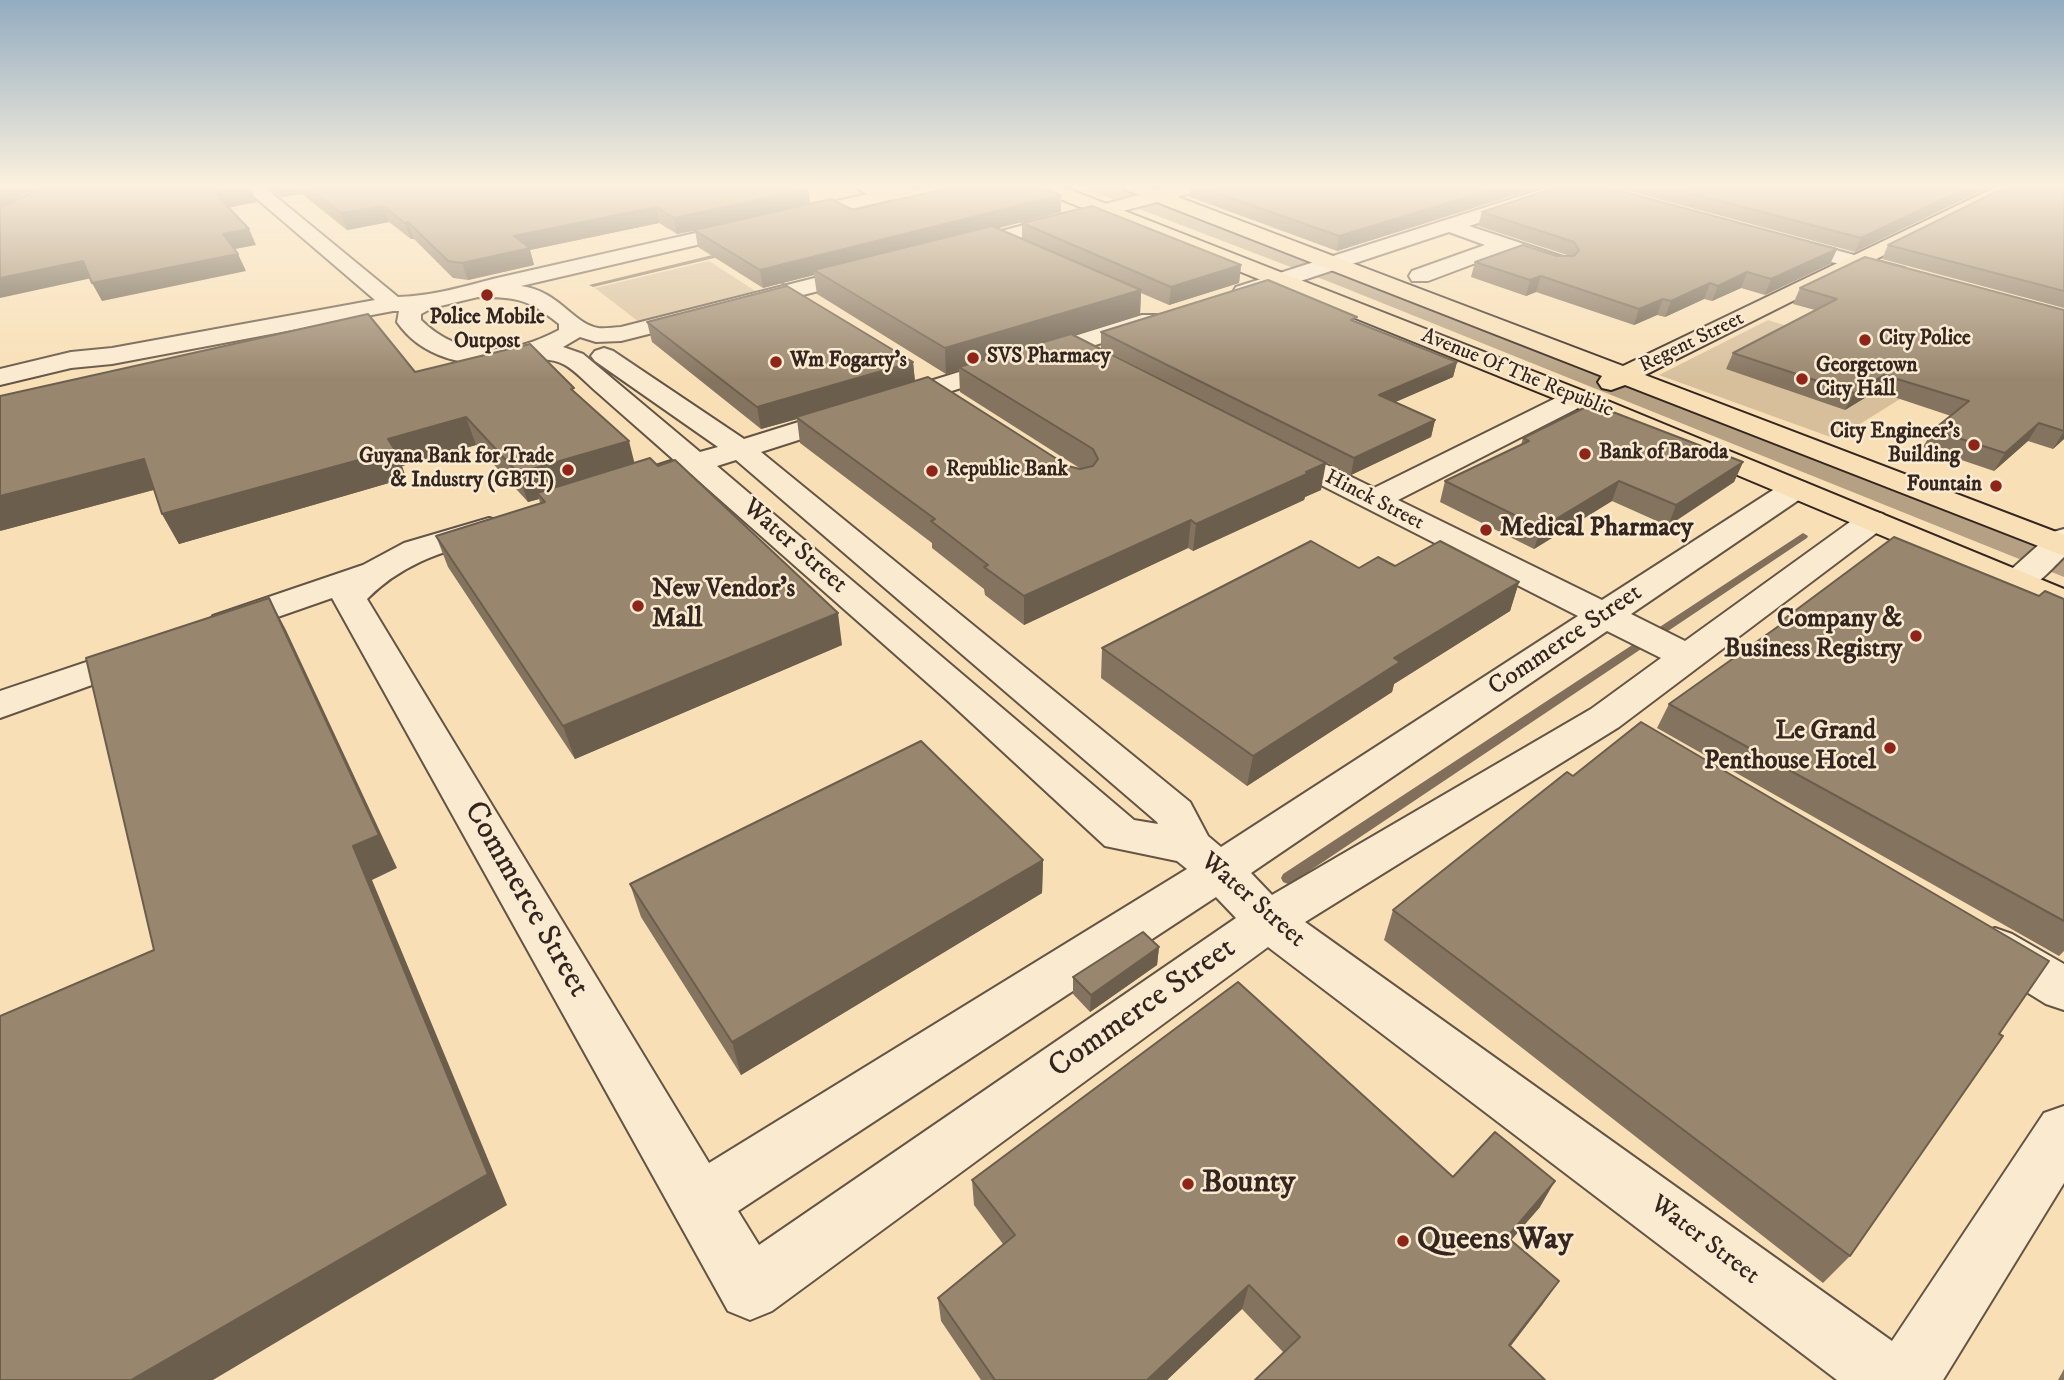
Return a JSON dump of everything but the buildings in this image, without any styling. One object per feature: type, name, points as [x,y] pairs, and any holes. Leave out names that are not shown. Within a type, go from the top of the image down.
[{"type":"main road","name":"Avenue Of The Republic","points":[[1219,250],[1582,395],[1872,521],[2048,556]]},
{"type":"main road","name":"Avenue Of The Republic","points":[[1286,250],[1620,378],[2048,556],[2064,602]]},
{"type":"main road","name":"Regent Street","points":[[1582,395],[1883,250]]},
{"type":"street","points":[[328,250],[393,304]]},
{"type":"street","points":[[0,377],[71,360],[112,356],[393,304],[424,303],[651,250]]},
{"type":"street","points":[[478,290],[512,291],[543,300],[566,283],[596,272],[679,250]]},
{"type":"street","points":[[1021,250],[1031,255]]},
{"type":"street","points":[[1217,300],[1377,250]]},
{"type":"street","points":[[1420,276],[1487,250]]},
{"type":"street","points":[[1522,250],[1561,264]]},
{"type":"street","points":[[1811,250],[1910,277]]},
{"type":"street","points":[[1908,250],[1918,253]]},
{"type":"street","points":[[424,303],[410,311],[409,322],[426,341],[439,348],[474,356],[526,352],[547,346],[572,330],[596,335],[621,334],[892,265]]},
{"type":"street","points":[[791,291],[814,306]]},
{"type":"street","name":"Water Street","points":[[543,300],[572,330],[740,449],[1007,674],[1195,844],[1268,921],[1891,1380]]},
{"type":"street","points":[[608,491],[740,449],[931,382],[1071,345],[1171,313],[1140,304]]},
{"type":"street","points":[[1071,345],[1107,364]]},
{"type":"street","name":"Water Street","points":[[526,352],[561,354],[574,359],[962,692],[1121,834],[1195,844]]},
{"type":"street","points":[[931,382],[967,411]]},
{"type":"street","name":"Regent Street","points":[[1372,501],[1582,395]]},
{"type":"street","name":"Hinck Street","points":[[1251,439],[1688,657]]},
{"type":"street","name":"Commerce Street","points":[[700,1202],[1195,844],[1604,616],[1795,489]]},
{"type":"street","points":[[0,705],[182,640],[363,584],[416,550],[518,519]]},
{"type":"street","name":"Commerce Street","points":[[363,584],[750,1289],[1268,921],[1622,729],[1688,657],[1872,521]]},
{"type":"street","points":[[962,692],[1007,674]]},
{"type":"street","points":[[1958,926],[2064,989]]},
{"type":"street","points":[[1905,1380],[2064,1132]]},
{"type":"shaded area","points":[[709,261],[757,292],[639,322],[595,288]]},
{"type":"shaded area","points":[[1768,320],[1940,374],[1836,439],[1659,375]]},
{"type":"waterway","points":[[1267,250],[2064,566]]},
{"type":"waterway","points":[[593,285],[729,253]]},
{"type":"waterway","points":[[1288,878],[1803,536]]},
{"type":"place","name":"Police Mobile Outpost","points":[[487,295]]},
{"type":"place","name":"City Police","points":[[1865,340]]},
{"type":"place","name":"SVS Pharmacy","points":[[973,358]]},
{"type":"place","name":"Wm Fogarty's","points":[[776,362]]},
{"type":"place","name":"Georgetown City Hall","points":[[1802,379]]},
{"type":"place","name":"City Engineer's Building","points":[[1974,445]]},
{"type":"place","name":"Bank of Baroda","points":[[1585,454]]},
{"type":"place","name":"Guyana Bank for Trade & Industry (GBTI)","points":[[568,470]]},
{"type":"place","name":"Republic Bank","points":[[932,471]]},
{"type":"place","name":"Fountain","points":[[1996,486]]},
{"type":"place","name":"Medical Pharmacy","points":[[1486,530]]},
{"type":"place","name":"New Vendor's Mall","points":[[638,606]]},
{"type":"place","name":"Company & Business Registry","points":[[1916,636]]},
{"type":"place","name":"Le Grand Penthouse Hotel","points":[[1890,748]]},
{"type":"place","name":"Bounty","points":[[1188,1184]]},
{"type":"place","name":"Queens Way","points":[[1403,1241]]}]
